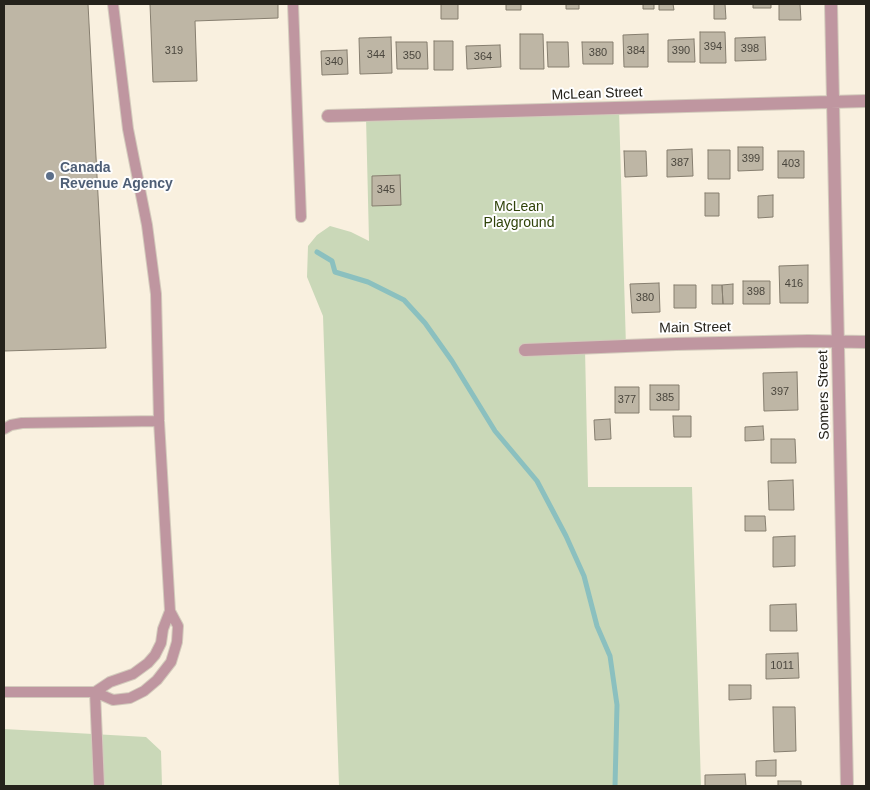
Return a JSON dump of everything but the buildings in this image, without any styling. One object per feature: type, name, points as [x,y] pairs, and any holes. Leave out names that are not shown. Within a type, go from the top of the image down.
[{"type":"street","name":"Somers Street","points":[[831,4],[847,786]]},
{"type":"street","name":"McLean Street","points":[[328,116],[866,101]]},
{"type":"street","name":"Main Street","points":[[525,350],[676,344],[808,341],[866,342]]},
{"type":"lane","points":[[95,692],[110,682],[122,680],[133,674],[148,663],[155,655],[170,611],[160,421],[156,294],[147,225],[128,128],[113,4]]},
{"type":"lane","points":[[293,4],[301,217]]},
{"type":"lane","points":[[4,429],[11,425],[22,423],[160,421]]},
{"type":"lane","points":[[4,692],[64,690],[95,692],[113,700],[130,698],[144,691],[157,680],[171,662],[177,642],[178,626],[170,611]]},
{"type":"lane","points":[[95,692],[99,786]]},
{"type":"green space","name":"McLean Playground","points":[[619,109],[626,347],[585,349],[588,487],[692,487],[701,786],[339,786],[323,316],[307,277],[308,246],[317,235],[330,226],[351,232],[369,241],[366,117]]},
{"type":"green space","points":[[4,729],[146,737],[161,751],[162,786],[4,786]]},
{"type":"waterway","points":[[317,252],[332,261],[335,272],[368,282],[404,300],[425,323],[452,361],[495,431],[537,481],[566,536],[584,576],[597,626],[610,656],[617,705],[615,786]]},
{"type":"place","name":"Canada Revenue Agency","points":[[50,176]]}]
